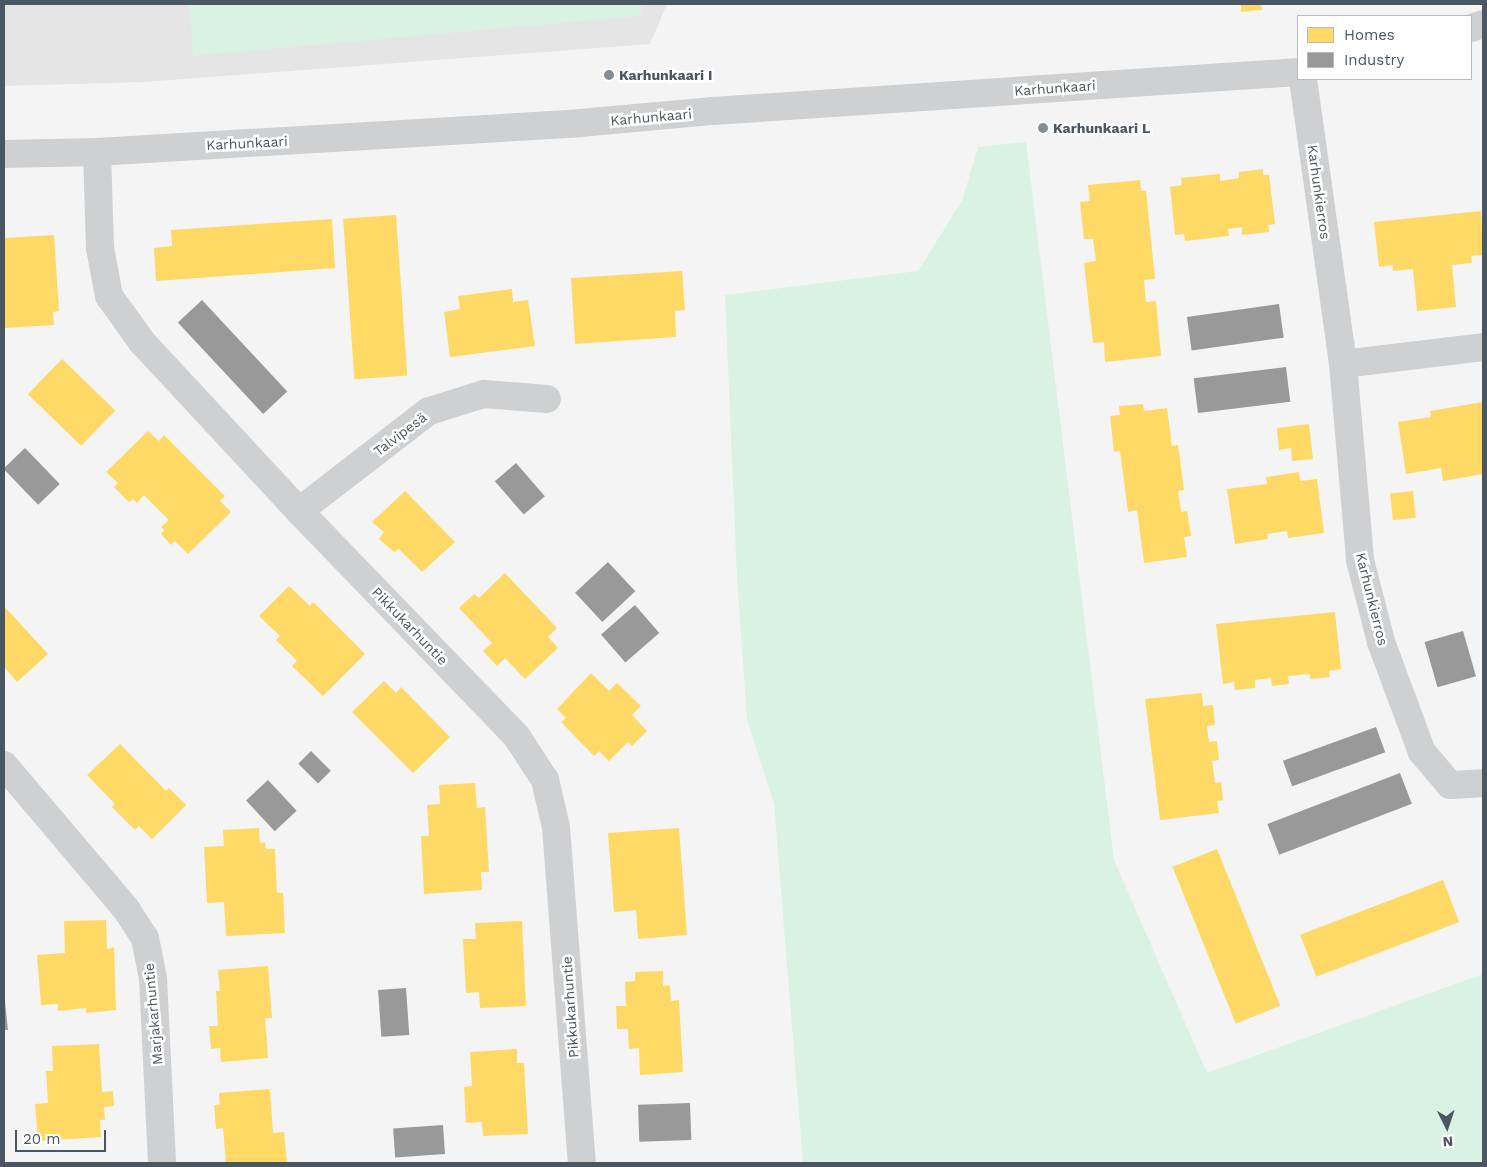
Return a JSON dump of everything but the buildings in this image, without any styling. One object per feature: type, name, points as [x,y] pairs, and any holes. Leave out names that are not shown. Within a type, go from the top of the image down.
[{"type":"street","name":"Karhunkaari","points":[[4,154],[97,152],[744,111],[1297,72]]},
{"type":"street","name":"Karhunkierros","points":[[1303,80],[1343,364],[1360,560],[1381,642],[1422,752],[1450,785],[1483,783]]},
{"type":"street","name":"Pikkukarhuntie","points":[[97,152],[100,248],[108,296],[142,342],[299,511],[517,737],[545,780],[556,827],[582,1163]]},
{"type":"street","points":[[1343,364],[1483,347]]},
{"type":"street","name":"Talvipesä","points":[[299,511],[429,411],[484,394],[547,399]]},
{"type":"street","name":"Marjakarhuntie","points":[[4,765],[126,909],[145,938],[153,978],[162,1163]]},
{"type":"shaded area","points":[[4,4],[667,4],[650,44],[144,82],[4,86]]},
{"type":"green space","points":[[190,4],[642,4],[640,16],[193,56]]},
{"type":"green space","points":[[1026,142],[1114,860],[1207,1073],[1483,974],[1483,1163],[803,1163],[774,803],[747,720],[737,578],[725,295],[918,271],[962,201],[978,147]]},
{"type":"place","name":"Karhunkaari I","points":[[609,75]]},
{"type":"place","name":"Karhunkaari L","points":[[1043,128]]}]
